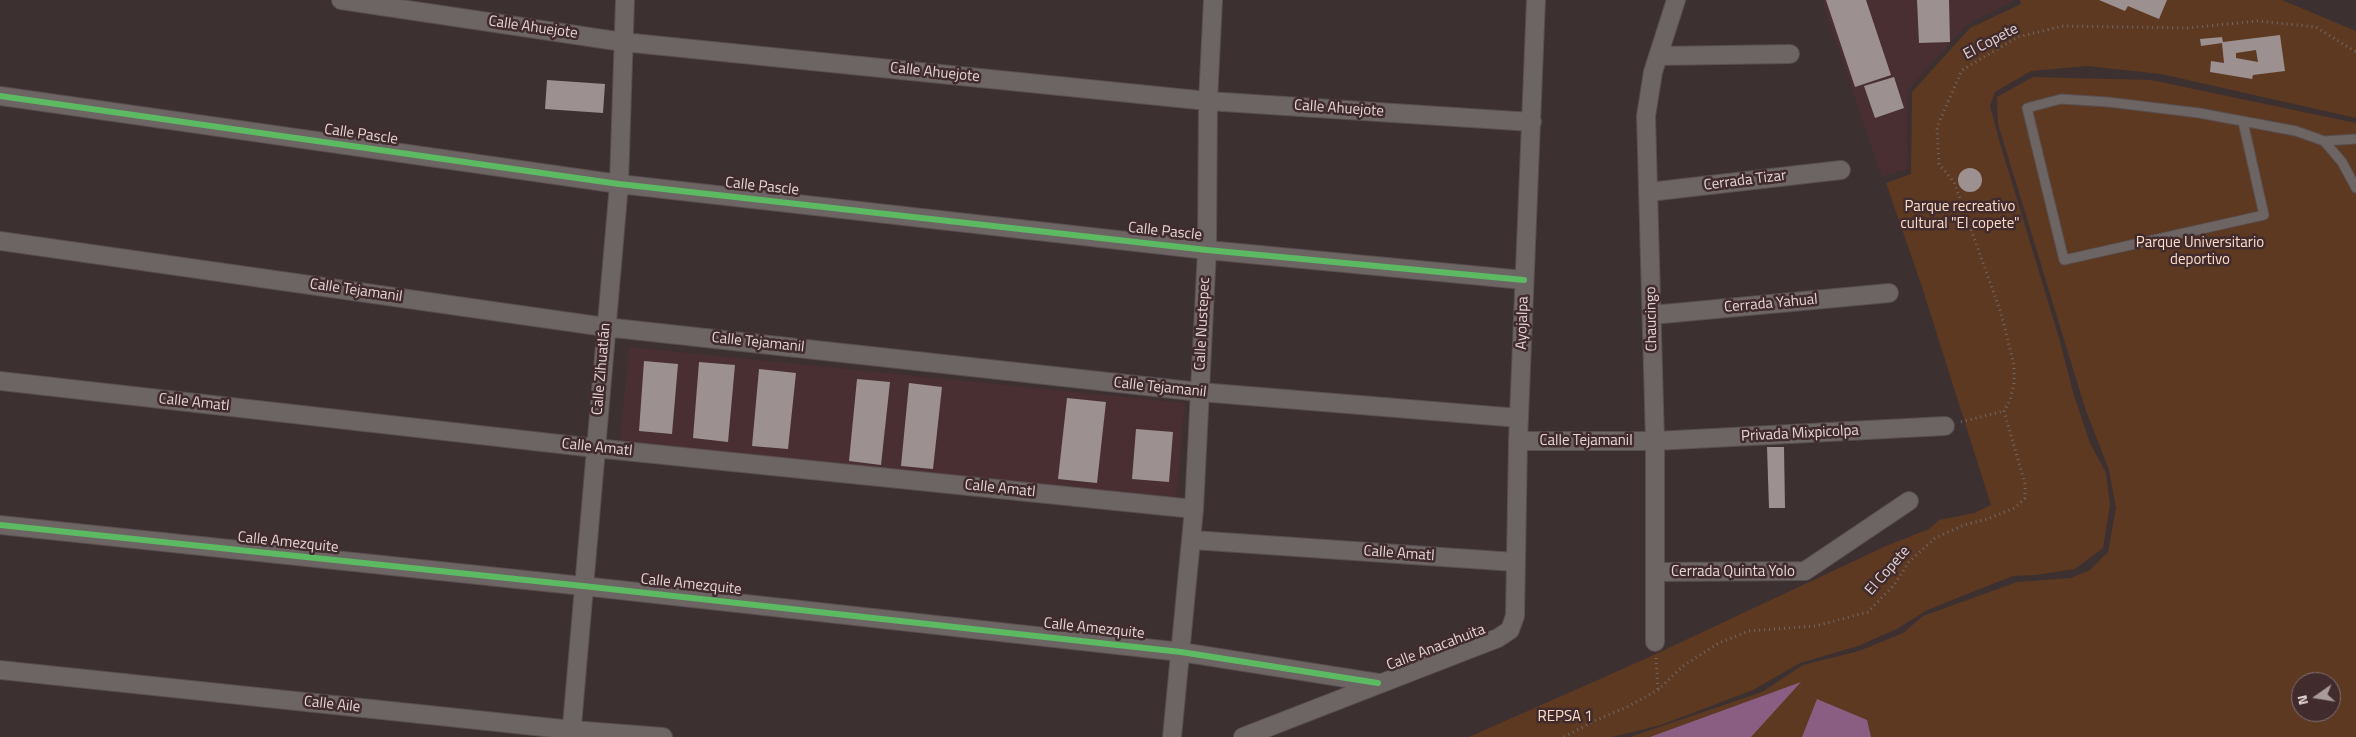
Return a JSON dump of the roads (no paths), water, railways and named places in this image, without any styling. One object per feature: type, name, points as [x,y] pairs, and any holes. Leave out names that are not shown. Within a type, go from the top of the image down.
[{"type":"street","name":"Calle Ahuejote","points":[[341,0],[623,42],[1208,101],[1532,122]]},
{"type":"street","name":"Calle Zihuatlán","points":[[572,733],[605,327],[619,184],[625,0]]},
{"type":"street","name":"Calle Nustepec","points":[[1172,737],[1193,540],[1207,250],[1208,101],[1213,0]]},
{"type":"street","name":"Ayojalpa","points":[[1498,638],[1510,630],[1515,616],[1518,441],[1536,0]]},
{"type":"street","name":"Chaucingo","points":[[1655,642],[1655,441],[1646,116],[1658,56],[1676,0]]},
{"type":"street","points":[[1658,56],[1790,54]]},
{"type":"street","name":"Calle Pascle","points":[[0,96],[619,184],[1207,250],[1524,280]]},
{"type":"street","name":"Cerrada Tizar","points":[[1649,192],[1841,170]]},
{"type":"street","name":"Calle Tejamanil","points":[[0,241],[605,327],[1200,392],[1519,418]]},
{"type":"street","name":"Cerrada Yahual","points":[[1652,315],[1889,293]]},
{"type":"street","name":"Calle Amatl","points":[[0,381],[595,448],[1194,509]]},
{"type":"street","name":"Privada Mixpicolpa","points":[[1655,441],[1945,426]]},
{"type":"street","name":"Calle Tejamanil","points":[[1518,441],[1655,441]]},
{"type":"street","name":"Cerrada Quinta Yolo","points":[[1656,572],[1805,571],[1909,501]]},
{"type":"street","name":"Calle Amezquite","points":[[0,525],[583,586],[1181,652],[1378,683]]},
{"type":"street","name":"Calle Amatl","points":[[1193,540],[1515,562]]},
{"type":"street","name":"Calle Anacahuita","points":[[1244,737],[1378,683],[1498,638]]},
{"type":"street","name":"Calle Aile","points":[[0,670],[572,733],[663,737]]},
{"type":"lane","points":[[2243,122],[2264,215],[2064,260],[2027,108],[2061,99],[2075,99],[2200,113],[2296,132],[2324,141],[2356,140]]},
{"type":"lane","points":[[2324,141],[2342,162],[2356,188]]},
{"type":"park label","name":"Parque recreativo cultural \"El copete\"","points":[[1960,216]]},
{"type":"park label","name":"Parque Universitario deportivo","points":[[2200,252]]},
{"type":"park label","name":"REPSA 1","points":[[1565,717]]}]
